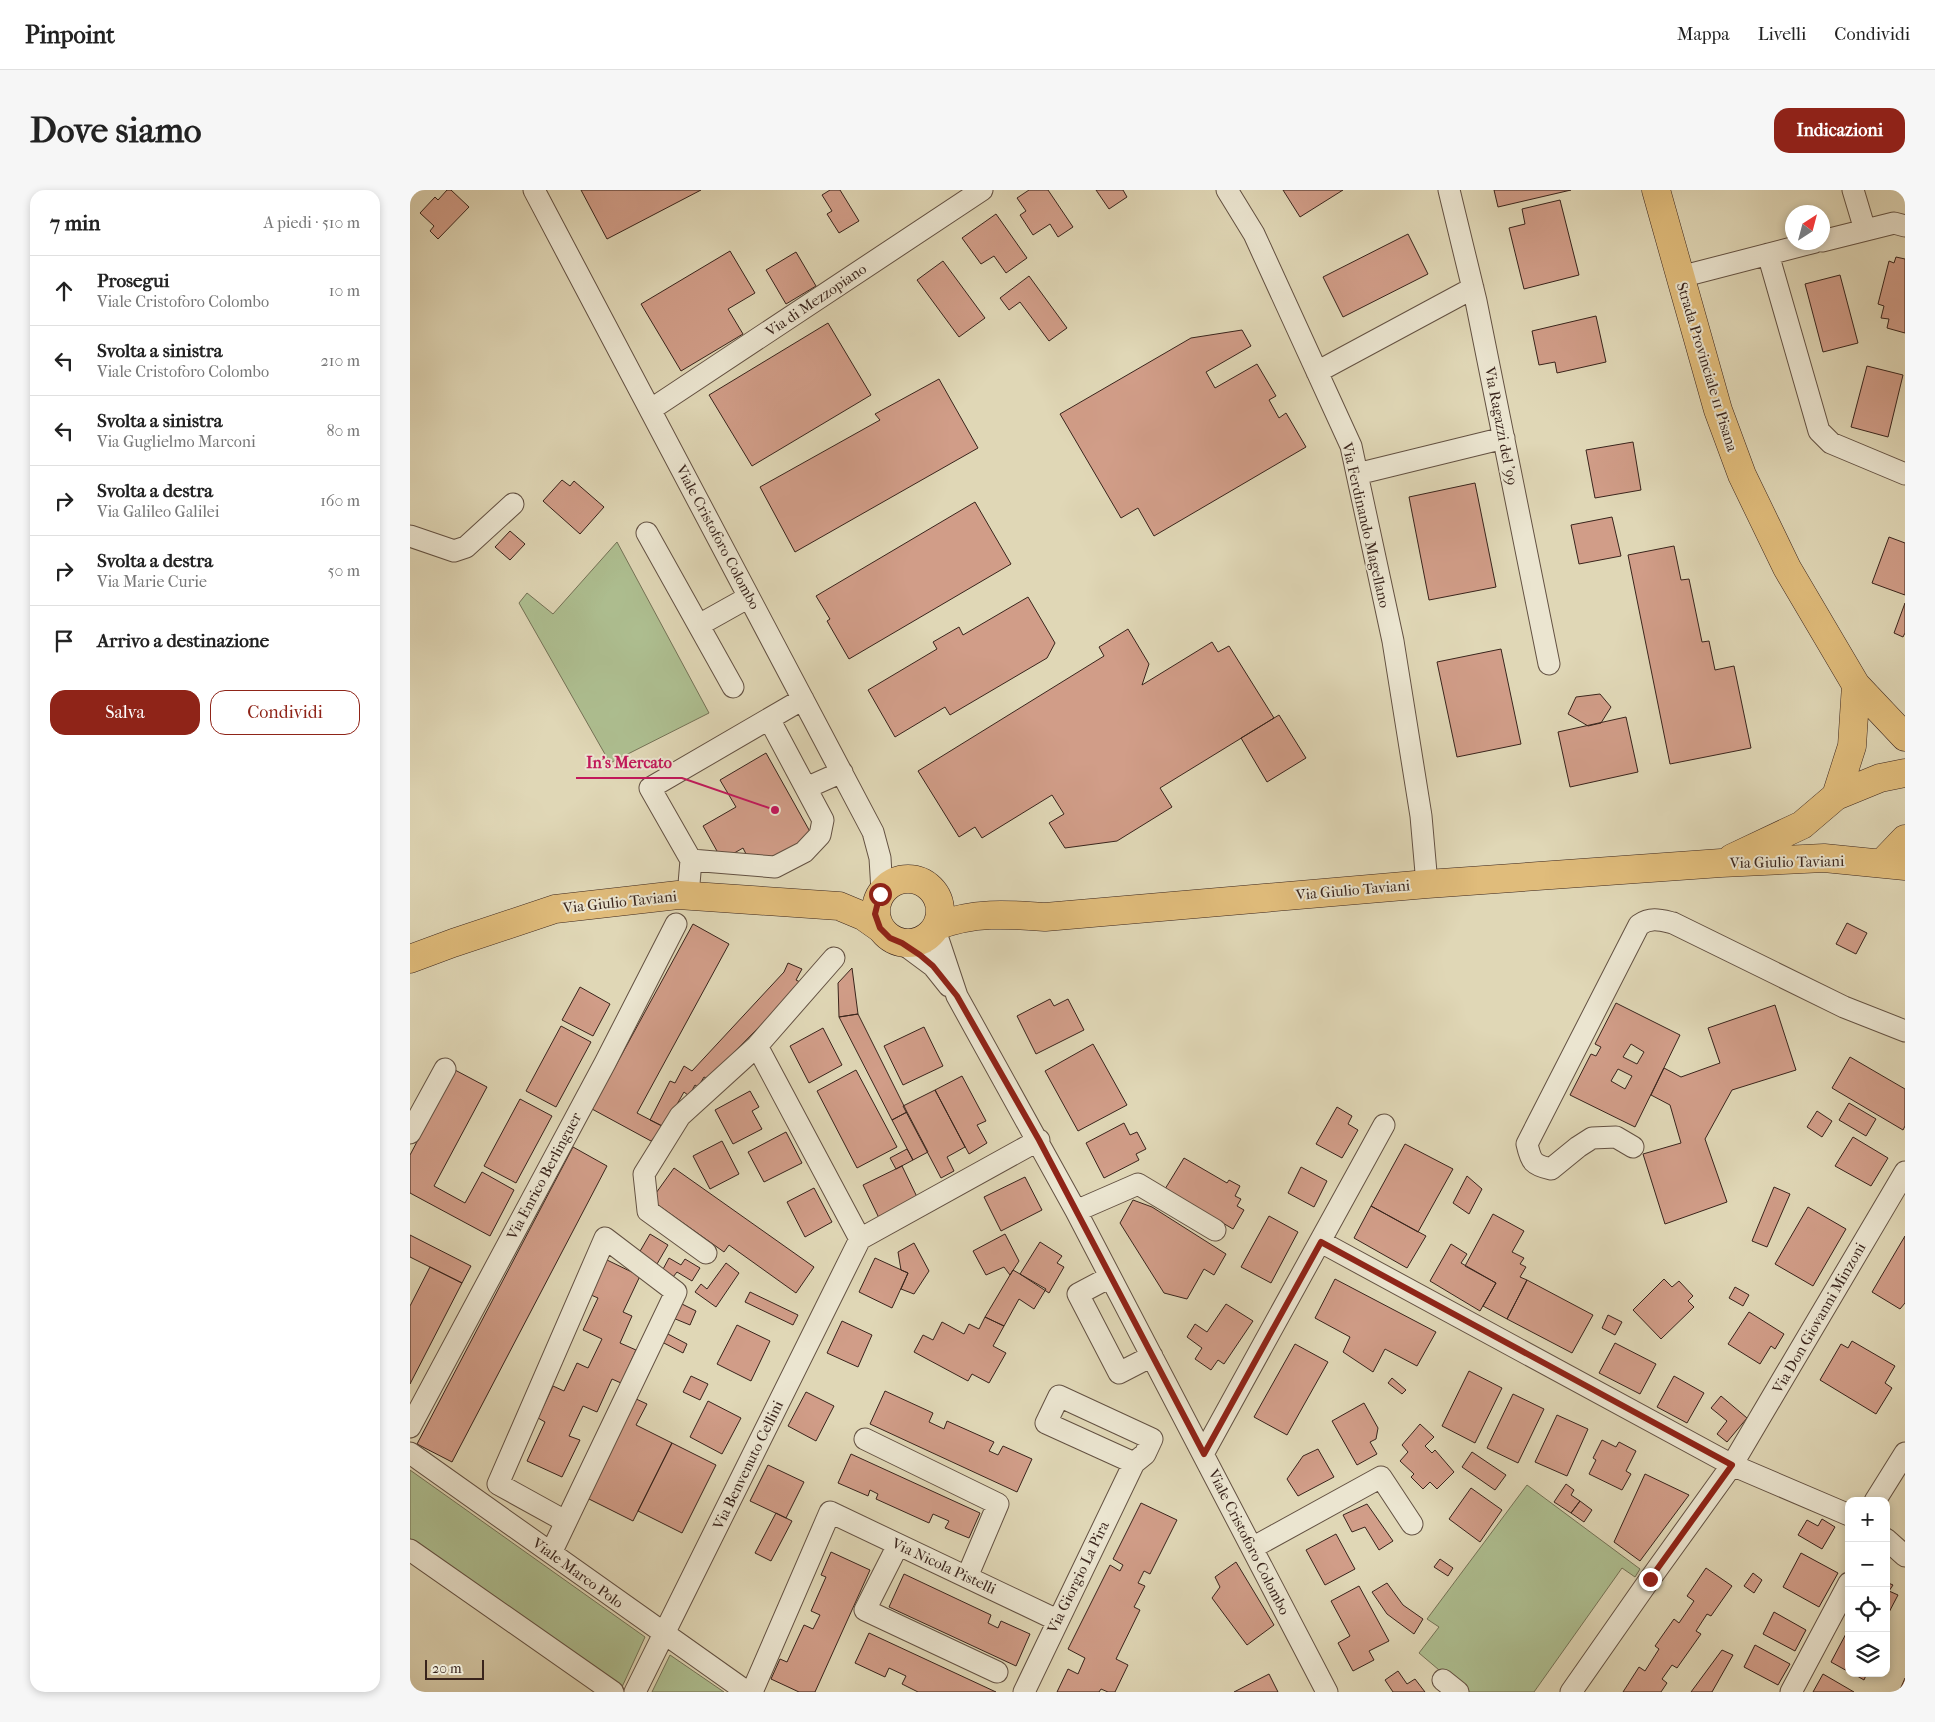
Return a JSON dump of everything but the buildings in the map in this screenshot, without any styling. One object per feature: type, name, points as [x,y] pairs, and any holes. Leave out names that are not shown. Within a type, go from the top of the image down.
[{"type":"main road","name":"Strada Provinciale 11 Pisana","points":[[1656,190],[1718,410],[1742,475],[1787,568],[1856,685],[1905,737]]},
{"type":"main road","points":[[1836,796],[1852,746],[1856,685]]},
{"type":"main road","name":"Via Giulio Taviani","points":[[1721,863],[1802,825],[1836,796],[1880,778],[1905,773]]},
{"type":"main road","name":"Via Giulio Taviani","points":[[936,928],[966,917],[985,914],[1045,917],[1427,884],[1721,863],[1824,858],[1894,865],[1905,839]]},
{"type":"main road","points":[[881,893],[894,881],[906,878],[919,880],[929,886]]},
{"type":"main road","name":"Via Giulio Taviani","points":[[929,886],[985,914]]},
{"type":"main road","name":"Viale Cristoforo Colombo","points":[[929,886],[939,902],[940,915],[936,928]]},
{"type":"main road","name":"Via Giulio Taviani","points":[[410,959],[555,909],[678,896],[839,906],[865,900],[881,893]]},
{"type":"main road","name":"Viale Cristoforo Colombo","points":[[881,893],[875,914],[891,936]]},
{"type":"main road","name":"Via Giulio Taviani","points":[[839,906],[863,916],[891,936]]},
{"type":"main road","points":[[891,936],[916,942],[923,940],[936,928]]},
{"type":"street","name":"Viale Cristoforo Colombo","points":[[534,190],[873,832],[880,858],[881,893]]},
{"type":"street","name":"Via di Mezzopiano","points":[[650,410],[982,190]]},
{"type":"street","name":"Via Ferdinando Magellano","points":[[1227,190],[1254,234],[1351,446],[1393,640],[1421,816],[1427,884]]},
{"type":"street","name":"Via Ragazzi del '99","points":[[1449,190],[1473,288],[1549,664]]},
{"type":"street","points":[[1853,190],[1865,230]]},
{"type":"street","points":[[1830,239],[1894,223],[1905,226]]},
{"type":"street","points":[[1680,277],[1785,250]]},
{"type":"street","points":[[1768,254],[1819,431],[1831,443],[1905,474]]},
{"type":"street","points":[[1318,372],[1473,288]]},
{"type":"street","points":[[1357,474],[1504,438]]},
{"type":"street","points":[[410,536],[454,551],[466,547],[513,504]]},
{"type":"street","points":[[647,532],[733,687]]},
{"type":"street","points":[[699,625],[749,597]]},
{"type":"street","points":[[688,896],[691,860],[650,788],[803,699]]},
{"type":"street","points":[[691,860],[775,867],[804,852],[820,835],[823,820],[769,719]]},
{"type":"street","points":[[806,788],[842,772]]},
{"type":"street","points":[[1633,1147],[1616,1137],[1592,1138],[1578,1146],[1551,1169],[1538,1166],[1530,1158],[1527,1144],[1639,925],[1646,920],[1658,919],[1673,923],[1844,1007],[1905,1031]]},
{"type":"street","name":"Via Enrico Berlinguer","points":[[410,1427],[605,1063],[676,924]]},
{"type":"street","name":"Viale Cristoforo Colombo","points":[[936,928],[957,996]]},
{"type":"street","name":"Viale Cristoforo Colombo","points":[[891,936],[933,966],[957,996],[1039,1140],[1327,1692]]},
{"type":"street","points":[[706,1253],[648,1211],[644,1174],[680,1116],[757,1046],[834,958]]},
{"type":"street","points":[[757,1046],[860,1239],[1039,1140]]},
{"type":"street","points":[[412,1124],[445,1069]]},
{"type":"street","points":[[1204,1454],[1384,1125]]},
{"type":"street","name":"Via Don Giovanni Minzoni","points":[[1571,1692],[1732,1465],[1905,1172]]},
{"type":"street","points":[[1076,1211],[1138,1184],[1216,1230]]},
{"type":"street","points":[[550,1553],[676,1292],[605,1238],[498,1484],[565,1521]]},
{"type":"street","name":"Via Benvenuto Cellini","points":[[635,1692],[860,1239]]},
{"type":"street","points":[[1321,1242],[1732,1465],[1845,1513]]},
{"type":"street","points":[[1110,1277],[1078,1294],[1114,1364],[1119,1373],[1152,1356]]},
{"type":"street","points":[[865,1439],[998,1504],[967,1577]]},
{"type":"street","points":[[1877,1497],[1905,1452]]},
{"type":"street","name":"Viale Marco Polo","points":[[410,1453],[747,1692]]},
{"type":"street","name":"Via Giorgio La Pira","points":[[1024,1692],[1134,1463]]},
{"type":"street","points":[[1252,1548],[1381,1477],[1412,1524]]},
{"type":"street","name":"Via Nicola Pistelli","points":[[752,1692],[830,1512],[1058,1620]]},
{"type":"street","points":[[1889,1542],[1905,1556]]},
{"type":"street","points":[[898,1545],[865,1610],[998,1672]]},
{"type":"street","points":[[410,1550],[613,1692]]},
{"type":"street","points":[[1791,1692],[1847,1587]]},
{"type":"green space","points":[[617,542],[709,713],[610,763],[519,603],[527,593],[553,614]]},
{"type":"green space","points":[[410,1470],[645,1637],[622,1687],[410,1539]]},
{"type":"green space","points":[[1527,1485],[1640,1569],[1635,1577],[1622,1568],[1534,1692],[1465,1692],[1419,1653],[1439,1627],[1427,1619]]},
{"type":"green space","points":[[670,1655],[724,1692],[652,1692]]},
{"type":"place","name":"In's Mercato","points":[[775,810]]},
{"type":"route","points":[[880,894],[875,914],[880,928],[884,934],[902,943],[933,966],[957,996],[1039,1140],[1204,1454],[1321,1242],[1732,1465],[1650,1579]]}]
